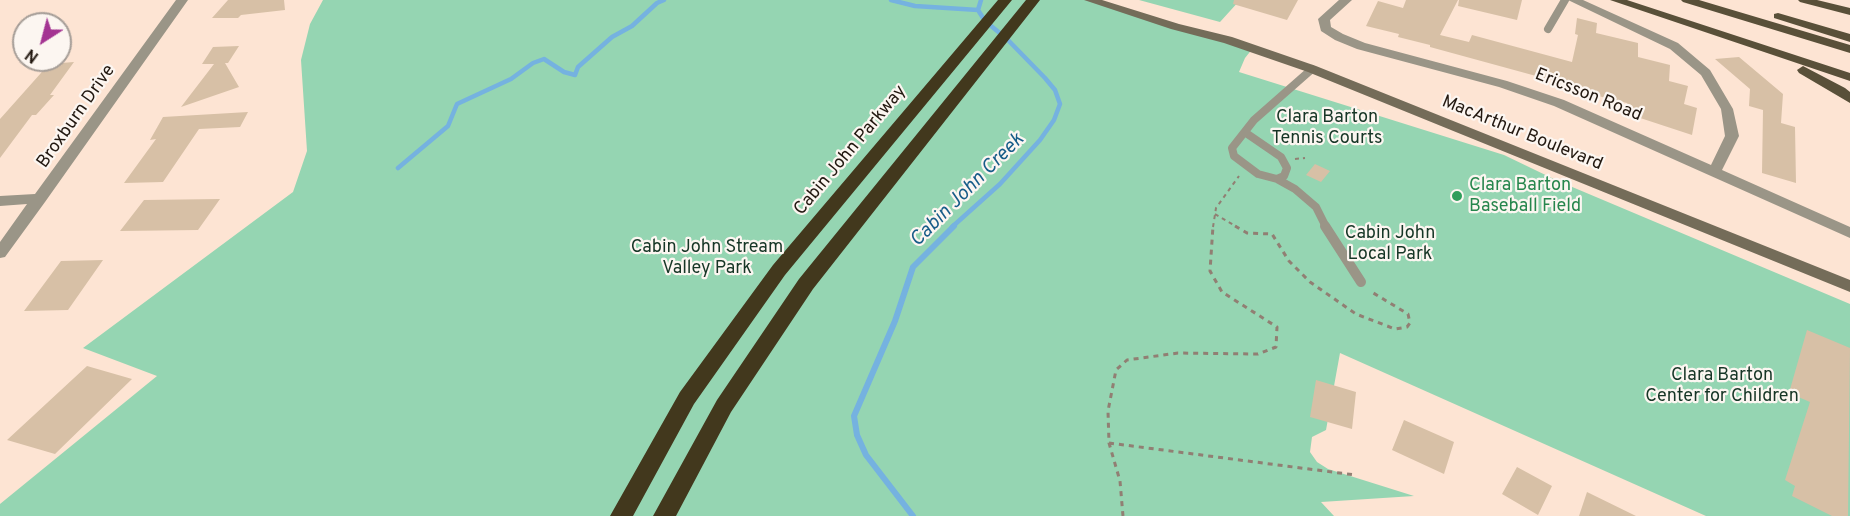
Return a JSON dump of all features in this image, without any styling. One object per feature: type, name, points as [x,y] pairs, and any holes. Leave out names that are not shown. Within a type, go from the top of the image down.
[{"type":"highway","name":"Cabin John Parkway","points":[[621,516],[687,398],[772,279],[1005,0]]},
{"type":"highway","points":[[664,516],[724,406],[807,284],[1033,0]]},
{"type":"main road","name":"MacArthur Boulevard","points":[[1090,0],[1175,27],[1228,40],[1312,69],[1850,286]]},
{"type":"main road","points":[[1616,0],[1754,47],[1850,76]]},
{"type":"main road","points":[[1687,0],[1850,49]]},
{"type":"main road","points":[[1723,0],[1850,38]]},
{"type":"main road","points":[[1804,0],[1850,12]]},
{"type":"main road","points":[[1754,47],[1819,77],[1850,99]]},
{"type":"street","name":"Broxburn Drive","points":[[0,253],[182,0]]},
{"type":"street","name":"Ericsson Road","points":[[1346,0],[1324,19],[1325,29],[1339,37],[1361,46],[1503,84],[1559,103],[1850,232]]},
{"type":"street","points":[[1574,0],[1588,4],[1674,46],[1706,73],[1727,110],[1732,136],[1715,171]]},
{"type":"street","points":[[0,201],[40,199]]},
{"type":"lane","points":[[1548,29],[1564,0]]},
{"type":"lane","points":[[1312,69],[1254,120],[1232,148],[1233,156],[1258,174],[1277,179],[1295,189],[1316,207],[1328,232],[1361,282]]},
{"type":"lane","points":[[1245,133],[1281,157],[1287,168],[1284,176],[1277,179]]},
{"type":"path","points":[[1123,516],[1120,481],[1109,443],[1108,411],[1116,370],[1126,360],[1178,353],[1258,354],[1276,347],[1277,327],[1222,292],[1210,270],[1211,240],[1216,208],[1236,179],[1248,168]]},
{"type":"path","points":[[1215,214],[1247,233],[1272,234],[1289,261],[1310,282],[1347,308],[1383,326],[1395,329],[1407,327],[1410,323],[1408,315],[1361,282]]},
{"type":"path","points":[[1109,443],[1354,475]]},
{"type":"green space","name":"Cabin John Stream Valley Park","points":[[323,0],[1088,0],[1253,48],[1245,58],[1239,72],[1504,155],[1558,181],[1850,304],[1850,516],[1706,516],[1340,353],[1326,430],[1312,437],[1310,452],[1317,462],[1328,469],[1414,496],[1321,502],[1334,516],[0,516],[0,504],[157,376],[83,348],[293,192],[307,151],[301,60],[310,24]]},
{"type":"green space","points":[[1139,0],[1240,0],[1220,22]]},
{"type":"building","points":[[228,0],[284,0],[285,10],[241,15],[238,18],[212,18]]},
{"type":"building","points":[[1234,0],[1298,0],[1287,20],[1233,4]]},
{"type":"building","points":[[1406,0],[1458,0],[1440,35],[1469,42],[1472,35],[1572,62],[1578,35],[1575,34],[1577,18],[1597,23],[1596,33],[1638,43],[1638,57],[1670,65],[1669,81],[1688,86],[1684,104],[1697,108],[1692,135],[1625,113],[1627,103],[1557,86],[1558,82],[1430,47],[1430,45],[1398,37],[1399,34],[1366,26],[1378,1],[1403,8]]},
{"type":"building","points":[[1459,0],[1522,0],[1517,20],[1458,6]]},
{"type":"building","points":[[239,46],[228,63],[225,63],[239,87],[181,107],[214,64],[202,64],[213,47]]},
{"type":"building","points":[[1739,57],[1783,94],[1781,123],[1795,127],[1796,183],[1762,173],[1763,110],[1749,106],[1750,89],[1715,59]]},
{"type":"building","points":[[42,72],[67,72],[50,95],[54,95],[36,115],[32,115],[0,158],[0,119]]},
{"type":"building","points":[[248,112],[240,127],[199,129],[163,182],[124,183],[156,139],[150,140],[163,117]]},
{"type":"building","points":[[1315,164],[1330,171],[1321,182],[1306,175]]},
{"type":"building","points":[[220,199],[198,230],[120,231],[144,200]]},
{"type":"building","points":[[103,260],[68,310],[24,311],[61,261]]},
{"type":"building","points":[[1807,330],[1850,348],[1848,516],[1832,516],[1792,496],[1795,486],[1785,480],[1810,402],[1789,393]]},
{"type":"building","points":[[87,366],[132,379],[55,454],[7,440]]},
{"type":"building","points":[[1316,380],[1356,392],[1352,429],[1310,417]]},
{"type":"building","points":[[1404,420],[1454,442],[1444,474],[1392,450]]},
{"type":"building","points":[[1517,467],[1552,486],[1538,515],[1502,494]]},
{"type":"building","points":[[1587,492],[1636,516],[1579,516]]},
{"type":"waterway","points":[[398,168],[448,126],[457,104],[511,79],[533,63],[544,59],[564,72],[575,75],[578,67],[612,37],[632,26],[657,3],[664,0]]},
{"type":"waterway","points":[[891,0],[915,6],[978,10]]},
{"type":"waterway","name":"Cabin John Creek","points":[[978,10],[981,0]]},
{"type":"waterway","name":"Cabin John Creek","points":[[952,227],[1000,184],[1040,140],[1054,120],[1060,104],[1055,90],[1045,78],[1007,39],[985,21],[978,10]]},
{"type":"waterway","name":"Cabin John Creek","points":[[913,516],[866,455],[857,435],[854,416],[895,321],[913,267],[954,226]]},
{"type":"place","name":"Clara Barton Baseball Field","points":[[1457,196]]},
{"type":"park label","name":"Clara Barton Tennis Courts","points":[[1327,128]]},
{"type":"park label","name":"Cabin John Local Park","points":[[1390,244]]},
{"type":"park label","name":"Clara Barton Center for Children","points":[[1722,386]]}]
